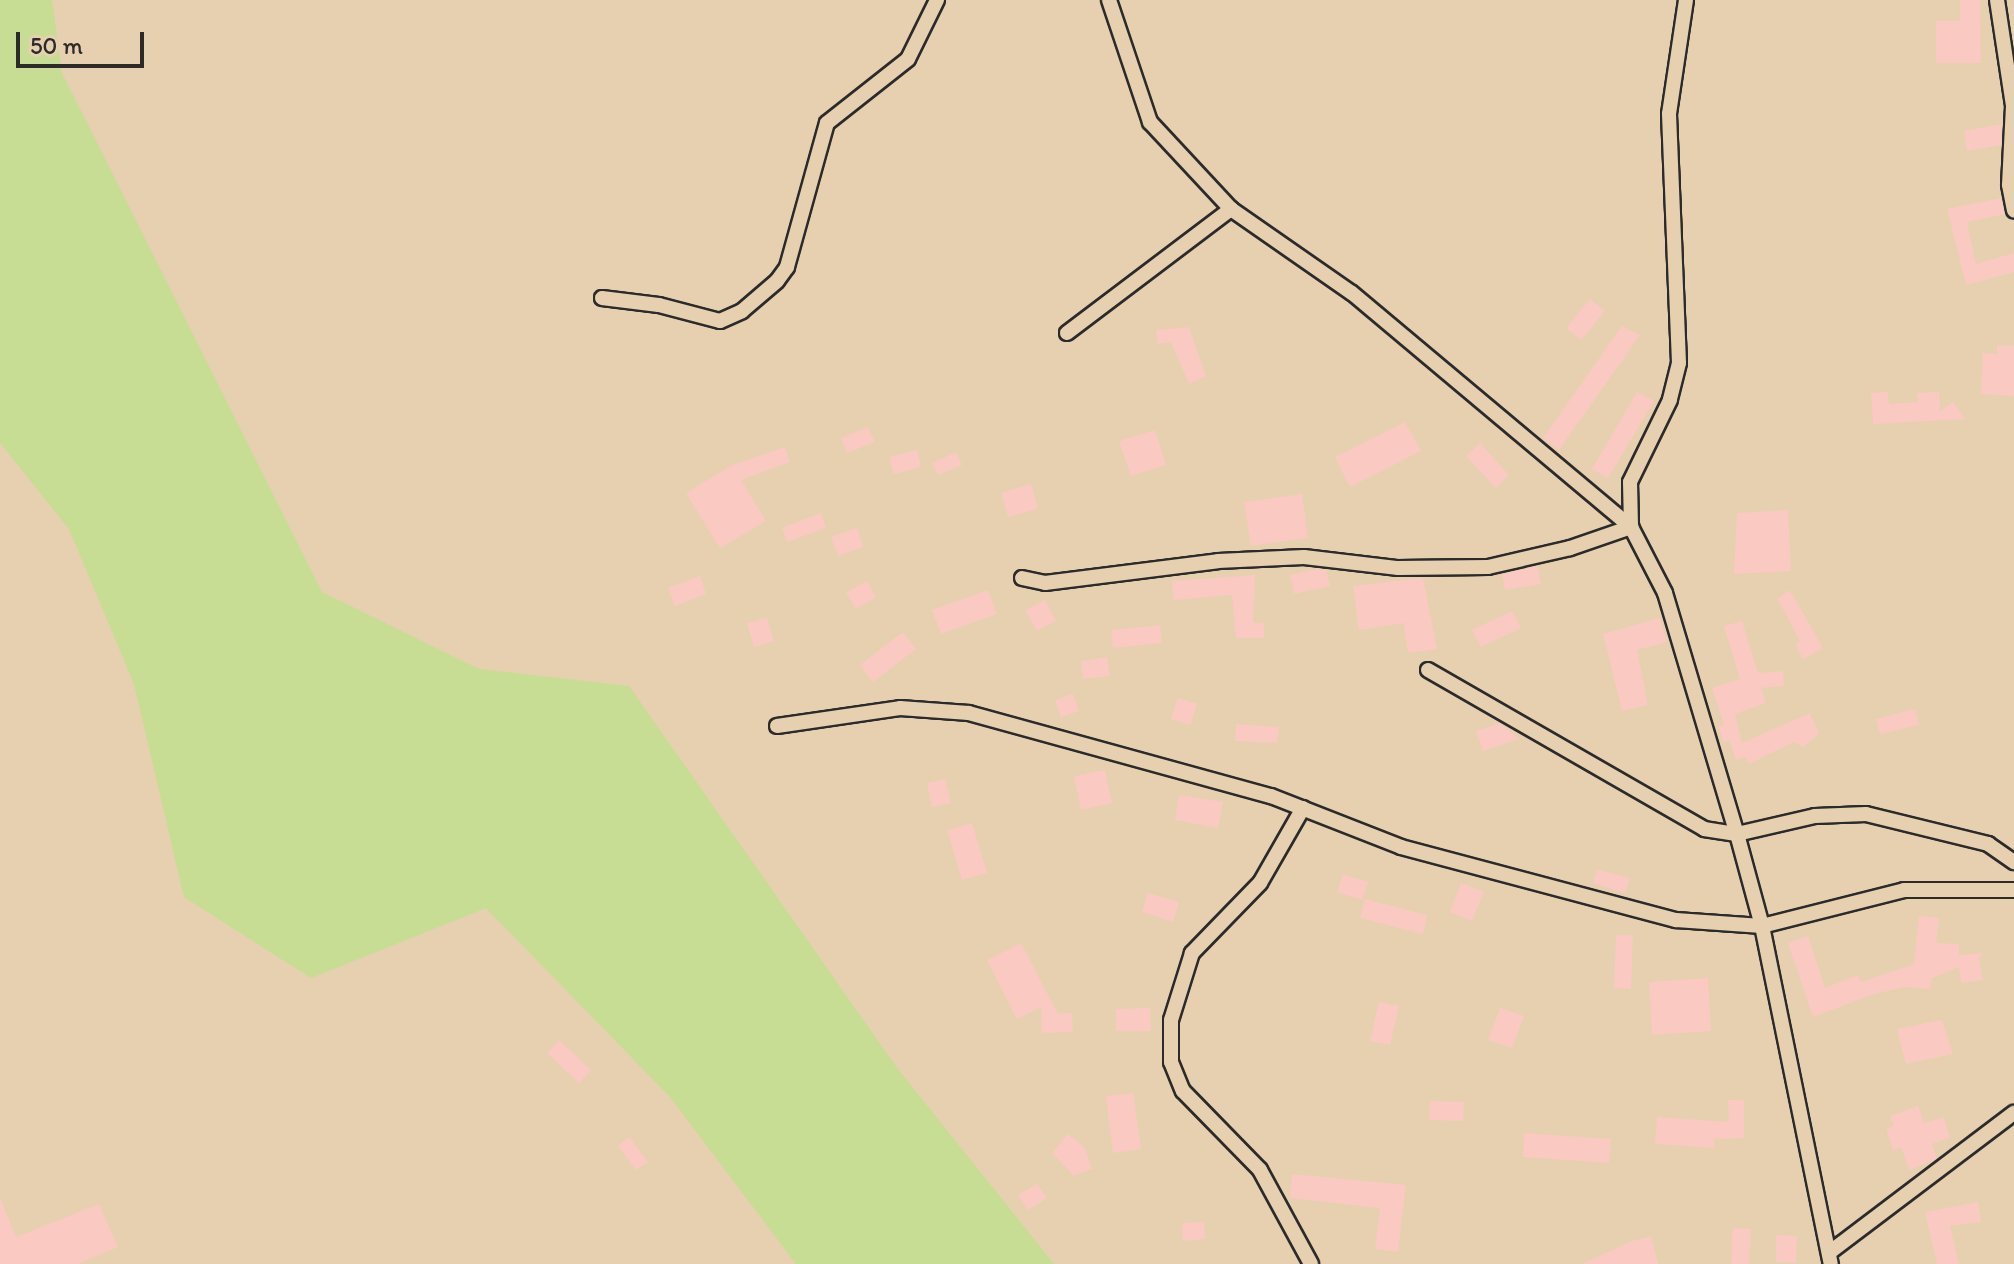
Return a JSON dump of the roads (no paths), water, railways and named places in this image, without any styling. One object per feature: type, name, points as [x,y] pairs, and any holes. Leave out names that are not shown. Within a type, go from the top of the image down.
[{"type":"street","points":[[602,298],[659,305],[720,321],[742,311],[777,281],[787,267],[827,123],[908,59],[937,0]]},
{"type":"street","points":[[1109,0],[1150,122],[1231,209],[1352,293],[1631,527],[1665,593],[1737,834],[1762,926],[1830,1258],[2014,1113]]},
{"type":"street","points":[[1631,527],[1630,482],[1670,400],[1679,363],[1669,114],[1686,0]]},
{"type":"street","points":[[1997,0],[2013,106],[2011,184],[2014,211]]},
{"type":"street","points":[[1067,333],[1231,209]]},
{"type":"street","points":[[1022,578],[1045,583],[1218,561],[1304,557],[1398,568],[1488,567],[1570,548],[1631,527]]},
{"type":"street","points":[[1428,670],[1538,729],[1675,815],[1704,829],[1737,834],[1815,816],[1866,814],[1988,844],[2014,862]]},
{"type":"street","points":[[777,726],[900,708],[969,713],[1150,760],[1303,808],[1401,847],[1661,916],[1762,926],[1904,890],[2014,890]]},
{"type":"street","points":[[1303,808],[1260,883],[1192,953],[1171,1020],[1171,1062],[1183,1091],[1260,1170],[1311,1264]]}]
